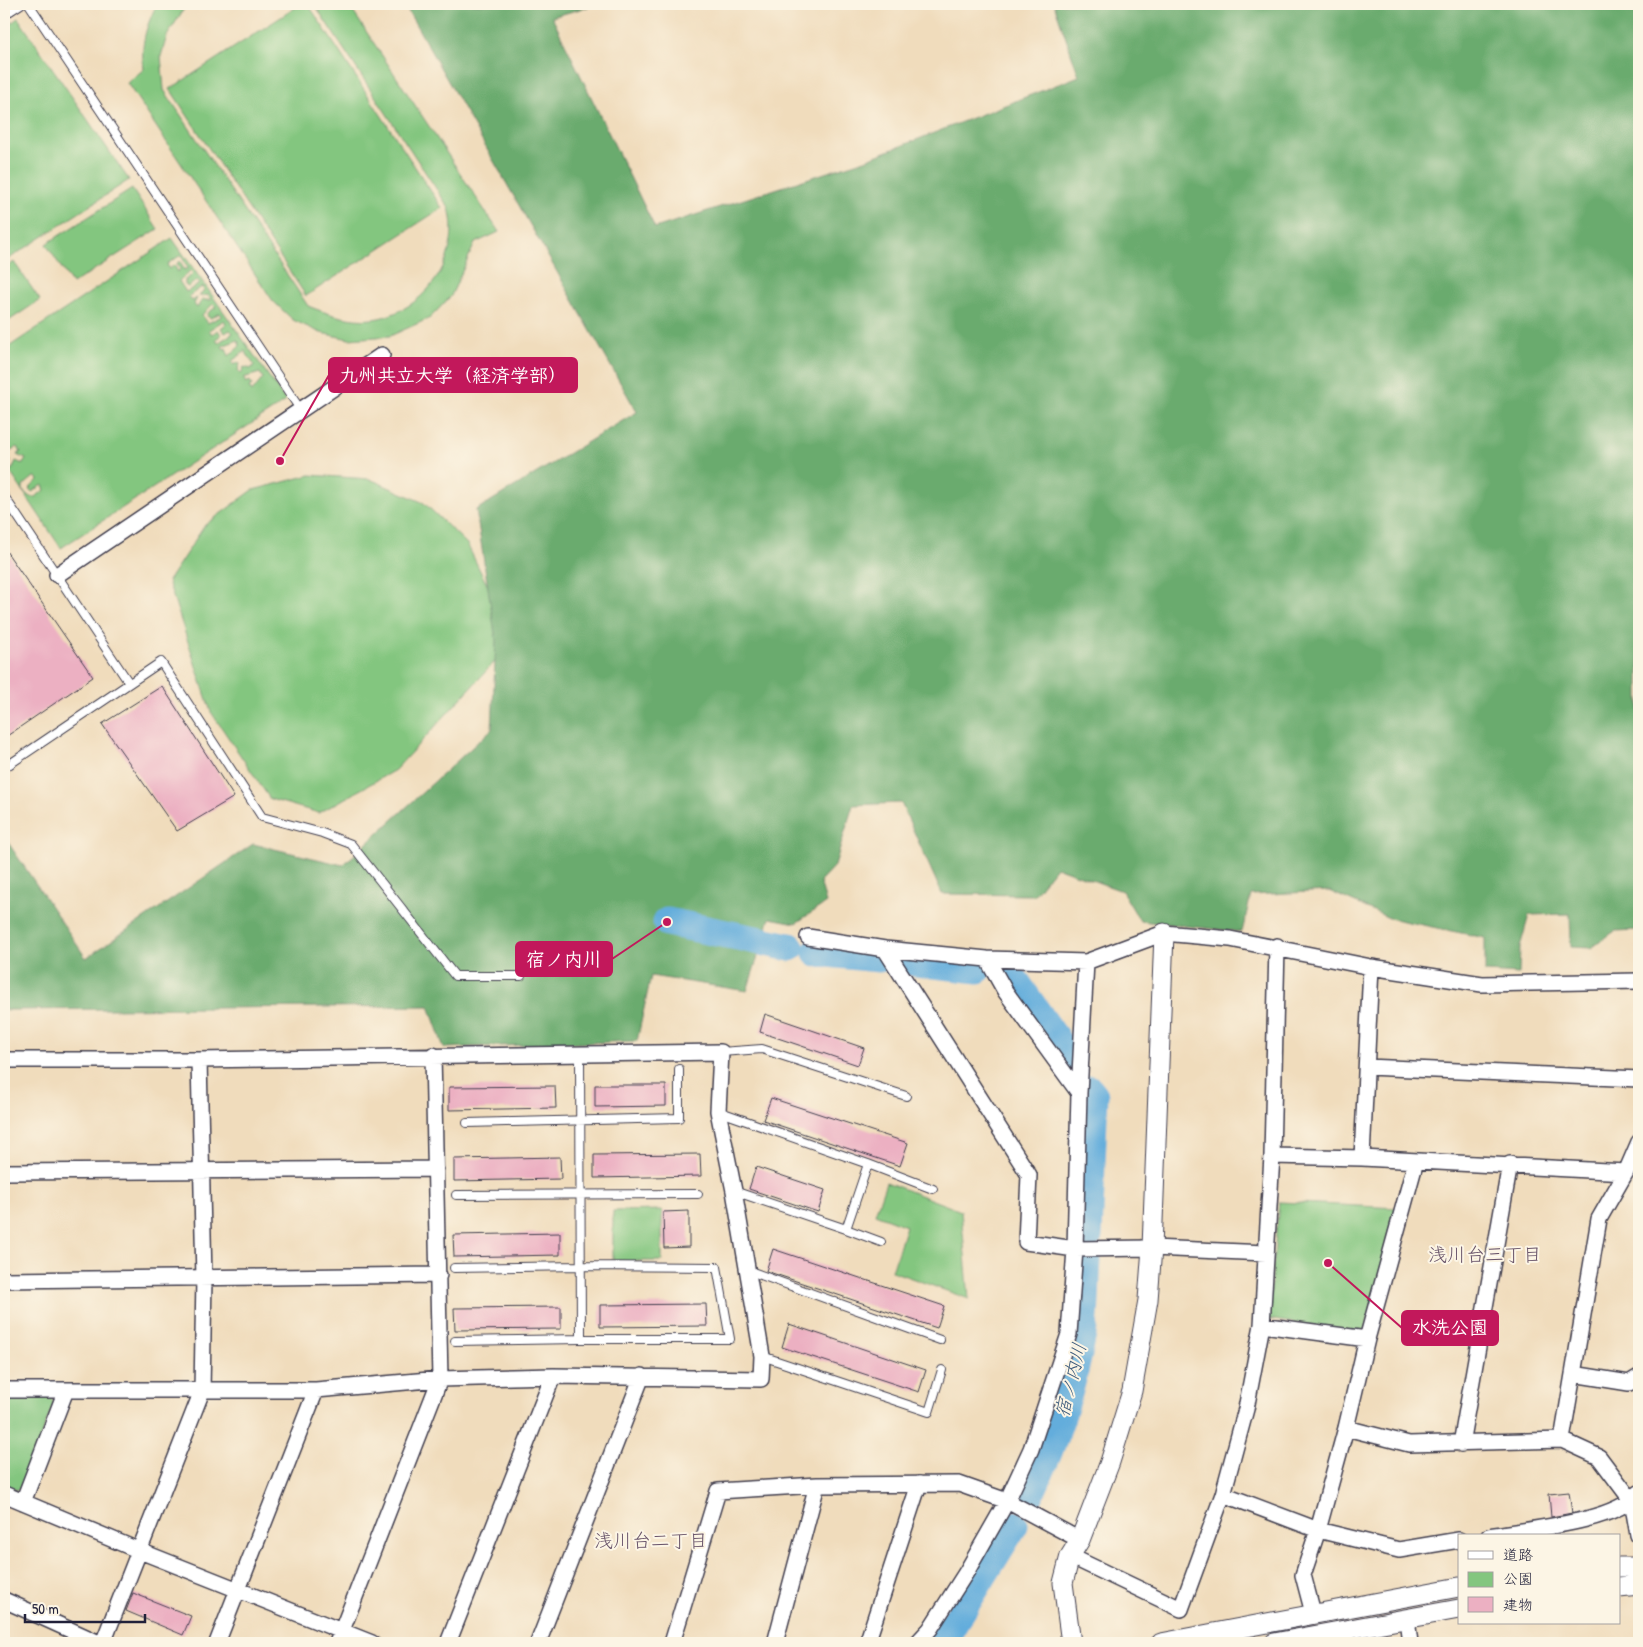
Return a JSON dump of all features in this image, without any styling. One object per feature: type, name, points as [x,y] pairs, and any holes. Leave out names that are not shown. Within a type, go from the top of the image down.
[{"type":"street","points":[[57,575],[382,355]]},
{"type":"street","points":[[1071,1643],[1064,1583],[1075,1548],[1110,1462],[1132,1391],[1148,1300],[1152,1248],[1164,933]]},
{"type":"street","points":[[808,937],[885,949],[987,959],[1086,962],[1164,933],[1230,939],[1277,946],[1371,967],[1482,984],[1639,980]]},
{"type":"street","points":[[672,1643],[718,1491],[817,1485],[960,1484],[1007,1502],[1075,1548],[1181,1609],[1223,1494],[1246,1409],[1262,1325],[1272,1156],[1277,946]]},
{"type":"street","points":[[885,949],[1029,1175],[1026,1242],[1075,1249],[1152,1248],[1266,1253]]},
{"type":"street","points":[[987,959],[1005,991],[1079,1093]]},
{"type":"street","points":[[917,1643],[930,1629],[967,1572],[1007,1502],[1031,1449],[1069,1334],[1075,1249],[1079,1093],[1086,962]]},
{"type":"street","points":[[1362,1158],[1371,967]]},
{"type":"street","points":[[4,1060],[199,1060],[721,1052],[718,1111],[734,1191],[762,1356],[762,1379],[553,1376],[440,1379],[316,1390],[4,1390]]},
{"type":"street","points":[[339,1638],[440,1379],[433,1055]]},
{"type":"street","points":[[103,1643],[202,1391],[204,1278],[199,1060]]},
{"type":"street","points":[[1367,1067],[1639,1078]]},
{"type":"street","points":[[1562,1440],[1599,1219],[1626,1172],[1639,1142]]},
{"type":"street","points":[[1272,1156],[1510,1164],[1626,1172]]},
{"type":"street","points":[[1313,1614],[1303,1575],[1318,1530],[1346,1428],[1367,1339],[1416,1161]]},
{"type":"street","points":[[1461,1444],[1510,1164]]},
{"type":"street","points":[[4,1172],[436,1169]]},
{"type":"street","points":[[4,1280],[439,1275]]},
{"type":"street","points":[[1262,1325],[1367,1339]]},
{"type":"street","points":[[1573,1374],[1629,1383],[1639,1377]]},
{"type":"street","points":[[448,1643],[553,1376]]},
{"type":"street","points":[[538,1643],[642,1376]]},
{"type":"street","points":[[22,1502],[66,1390]]},
{"type":"street","points":[[217,1643],[316,1390]]},
{"type":"street","points":[[1346,1428],[1409,1444],[1562,1440],[1599,1457],[1636,1497],[1638,1535]]},
{"type":"street","points":[[867,1643],[919,1484]]},
{"type":"street","points":[[774,1643],[817,1485]]},
{"type":"street","points":[[4,1494],[237,1591],[339,1638],[372,1643]]},
{"type":"street","points":[[1223,1494],[1318,1530],[1398,1550],[1458,1540]]},
{"type":"street","points":[[1501,1534],[1585,1520],[1636,1497]]},
{"type":"street","points":[[1620,1567],[1639,1567]]},
{"type":"street","points":[[1620,1587],[1639,1585]]},
{"type":"street","points":[[1161,1643],[1458,1587]]},
{"type":"street","points":[[4,1600],[99,1643]]},
{"type":"street","points":[[1274,1643],[1458,1609]]},
{"type":"street","points":[[1407,1619],[1410,1643]]},
{"type":"lane","points":[[4,15],[20,4]]},
{"type":"lane","points":[[29,4],[300,409]]},
{"type":"lane","points":[[4,496],[129,683]]},
{"type":"lane","points":[[4,768],[161,662],[262,817],[322,833],[352,844],[455,976],[521,976]]},
{"type":"lane","points":[[721,1052],[762,1049],[906,1096]]},
{"type":"lane","points":[[580,1053],[581,1339]]},
{"type":"lane","points":[[467,1123],[679,1118],[679,1069]]},
{"type":"lane","points":[[718,1111],[934,1189]]},
{"type":"lane","points":[[846,1229],[868,1164]]},
{"type":"lane","points":[[734,1191],[881,1242]]},
{"type":"lane","points":[[456,1195],[698,1194]]},
{"type":"lane","points":[[454,1268],[580,1266],[717,1267],[730,1339],[455,1341]]},
{"type":"lane","points":[[747,1270],[940,1340]]},
{"type":"lane","points":[[762,1356],[929,1412],[942,1370]]},
{"type":"green space","points":[[157,4],[187,4],[167,36],[161,56],[164,90],[308,306],[344,317],[364,320],[383,317],[400,311],[415,302],[428,290],[446,260],[451,243],[452,226],[449,208],[314,4],[348,4],[499,232],[475,243],[451,296],[430,318],[390,336],[349,339],[321,333],[293,320],[273,301],[127,83],[144,69],[143,44]]},
{"type":"green space","points":[[301,4],[308,4],[442,208],[306,296],[170,89]]},
{"type":"green space","points":[[404,4],[598,4],[552,17],[655,228],[865,160],[1079,76],[1054,4],[1639,4],[1639,930],[1615,931],[1591,948],[1571,947],[1570,914],[1529,915],[1520,947],[1519,974],[1485,972],[1485,938],[1389,918],[1329,891],[1251,895],[1242,932],[1140,921],[1122,891],[1056,867],[1034,895],[942,894],[901,803],[853,805],[835,865],[820,881],[826,903],[796,923],[770,918],[747,991],[651,976],[637,1041],[444,1048],[429,1006],[4,1010],[5,838],[86,958],[253,844],[343,865],[492,729],[496,640],[476,510],[637,412]]},
{"type":"green space","points":[[18,18],[129,180],[4,262],[4,28]]},
{"type":"green space","points":[[132,189],[158,229],[72,284],[46,244]]},
{"type":"green space","points":[[172,238],[286,401],[61,548],[4,463],[4,460],[11,461],[8,467],[12,470],[16,461],[23,464],[26,459],[17,455],[21,452],[17,447],[4,456],[4,433],[6,433],[4,429],[4,350]],"holes":[[[181,255],[188,268],[184,270],[180,261],[177,263],[180,269],[178,272],[174,265],[169,269],[167,264]],[[191,270],[193,274],[185,280],[185,285],[188,287],[197,280],[200,284],[186,292],[179,281]],[[203,286],[204,291],[199,296],[208,295],[211,300],[202,300],[197,308],[194,304],[197,298],[192,301],[189,296]],[[213,304],[216,307],[207,316],[211,318],[220,313],[222,316],[208,323],[202,315]],[[224,320],[226,324],[221,328],[225,333],[230,330],[233,333],[218,343],[216,339],[221,335],[218,330],[212,334],[209,330]],[[238,340],[240,346],[229,356],[226,348],[224,349],[222,346]],[[245,351],[254,365],[251,369],[244,367],[241,374],[238,370],[240,364],[238,362],[234,365],[231,362]],[[260,373],[263,378],[252,392],[249,387],[252,385],[250,381],[246,383],[243,378]],[[35,476],[38,480],[29,489],[32,492],[43,485],[45,490],[35,497],[30,497],[23,491],[23,486]]]},
{"type":"green space","points":[[14,262],[40,300],[4,324],[4,269]]},
{"type":"green space","points":[[310,475],[370,479],[424,503],[467,544],[493,597],[500,656],[395,770],[319,813],[270,799],[211,712],[168,581],[205,525],[253,490]]},
{"type":"green space","points":[[886,1182],[961,1211],[969,1299],[892,1271],[906,1226],[875,1214]]},
{"type":"green space","points":[[1279,1202],[1399,1208],[1364,1334],[1268,1319]]},
{"type":"green space","points":[[662,1210],[662,1261],[613,1261],[613,1211]]},
{"type":"green space","points":[[4,1395],[50,1396],[54,1403],[21,1487],[18,1490],[4,1486]]},
{"type":"building","points":[[4,548],[93,677],[4,738]]},
{"type":"building","points":[[162,686],[234,797],[177,831],[102,724]]},
{"type":"building","points":[[765,1014],[864,1048],[858,1065],[760,1032]]},
{"type":"building","points":[[595,1085],[666,1085],[666,1106],[595,1107]]},
{"type":"building","points":[[555,1086],[556,1108],[449,1110],[449,1087]]},
{"type":"building","points":[[771,1098],[908,1143],[900,1166],[763,1120]]},
{"type":"building","points":[[700,1154],[701,1176],[594,1178],[594,1155]]},
{"type":"building","points":[[560,1157],[561,1179],[454,1181],[454,1159]]},
{"type":"building","points":[[756,1167],[825,1190],[818,1212],[749,1189]]},
{"type":"building","points":[[689,1211],[689,1247],[664,1248],[663,1212]]},
{"type":"building","points":[[560,1233],[560,1255],[454,1257],[453,1235]]},
{"type":"building","points":[[773,1249],[944,1306],[937,1328],[766,1271]]},
{"type":"building","points":[[706,1304],[707,1326],[600,1327],[600,1305]]},
{"type":"building","points":[[561,1307],[561,1329],[455,1330],[454,1308]]},
{"type":"building","points":[[789,1324],[926,1370],[919,1392],[782,1347]]},
{"type":"building","points":[[1569,1492],[1572,1513],[1551,1517],[1549,1494]]},
{"type":"building","points":[[133,1593],[191,1616],[183,1635],[126,1611]]},
{"type":"waterway","name":"宿ノ内川","points":[[667,922],[790,947]]},
{"type":"waterway","name":"宿ノ内川","points":[[817,952],[879,958]]},
{"type":"waterway","name":"宿ノ内川","points":[[907,961],[978,969]]},
{"type":"waterway","name":"宿ノ内川","points":[[1009,972],[1070,1060]]},
{"type":"waterway","name":"宿ノ内川","points":[[1088,1236],[1094,1095],[1090,1090]]},
{"type":"waterway","name":"宿ノ内川","points":[[1030,1494],[1054,1436],[1078,1355],[1085,1306],[1087,1261]]},
{"type":"waterway","name":"宿ノ内川","points":[[938,1643],[949,1631],[1014,1525]]},
{"type":"place","name":"九州共立大学（経済学部）","points":[[280,461]]},
{"type":"place","name":"宿ノ内川","points":[[667,922]]},
{"type":"place","name":"水洗公園","points":[[1328,1263]]},
{"type":"district","name":"浅川台三丁目","points":[[1485,1254]]},
{"type":"district","name":"浅川台二丁目","points":[[651,1540]]}]
